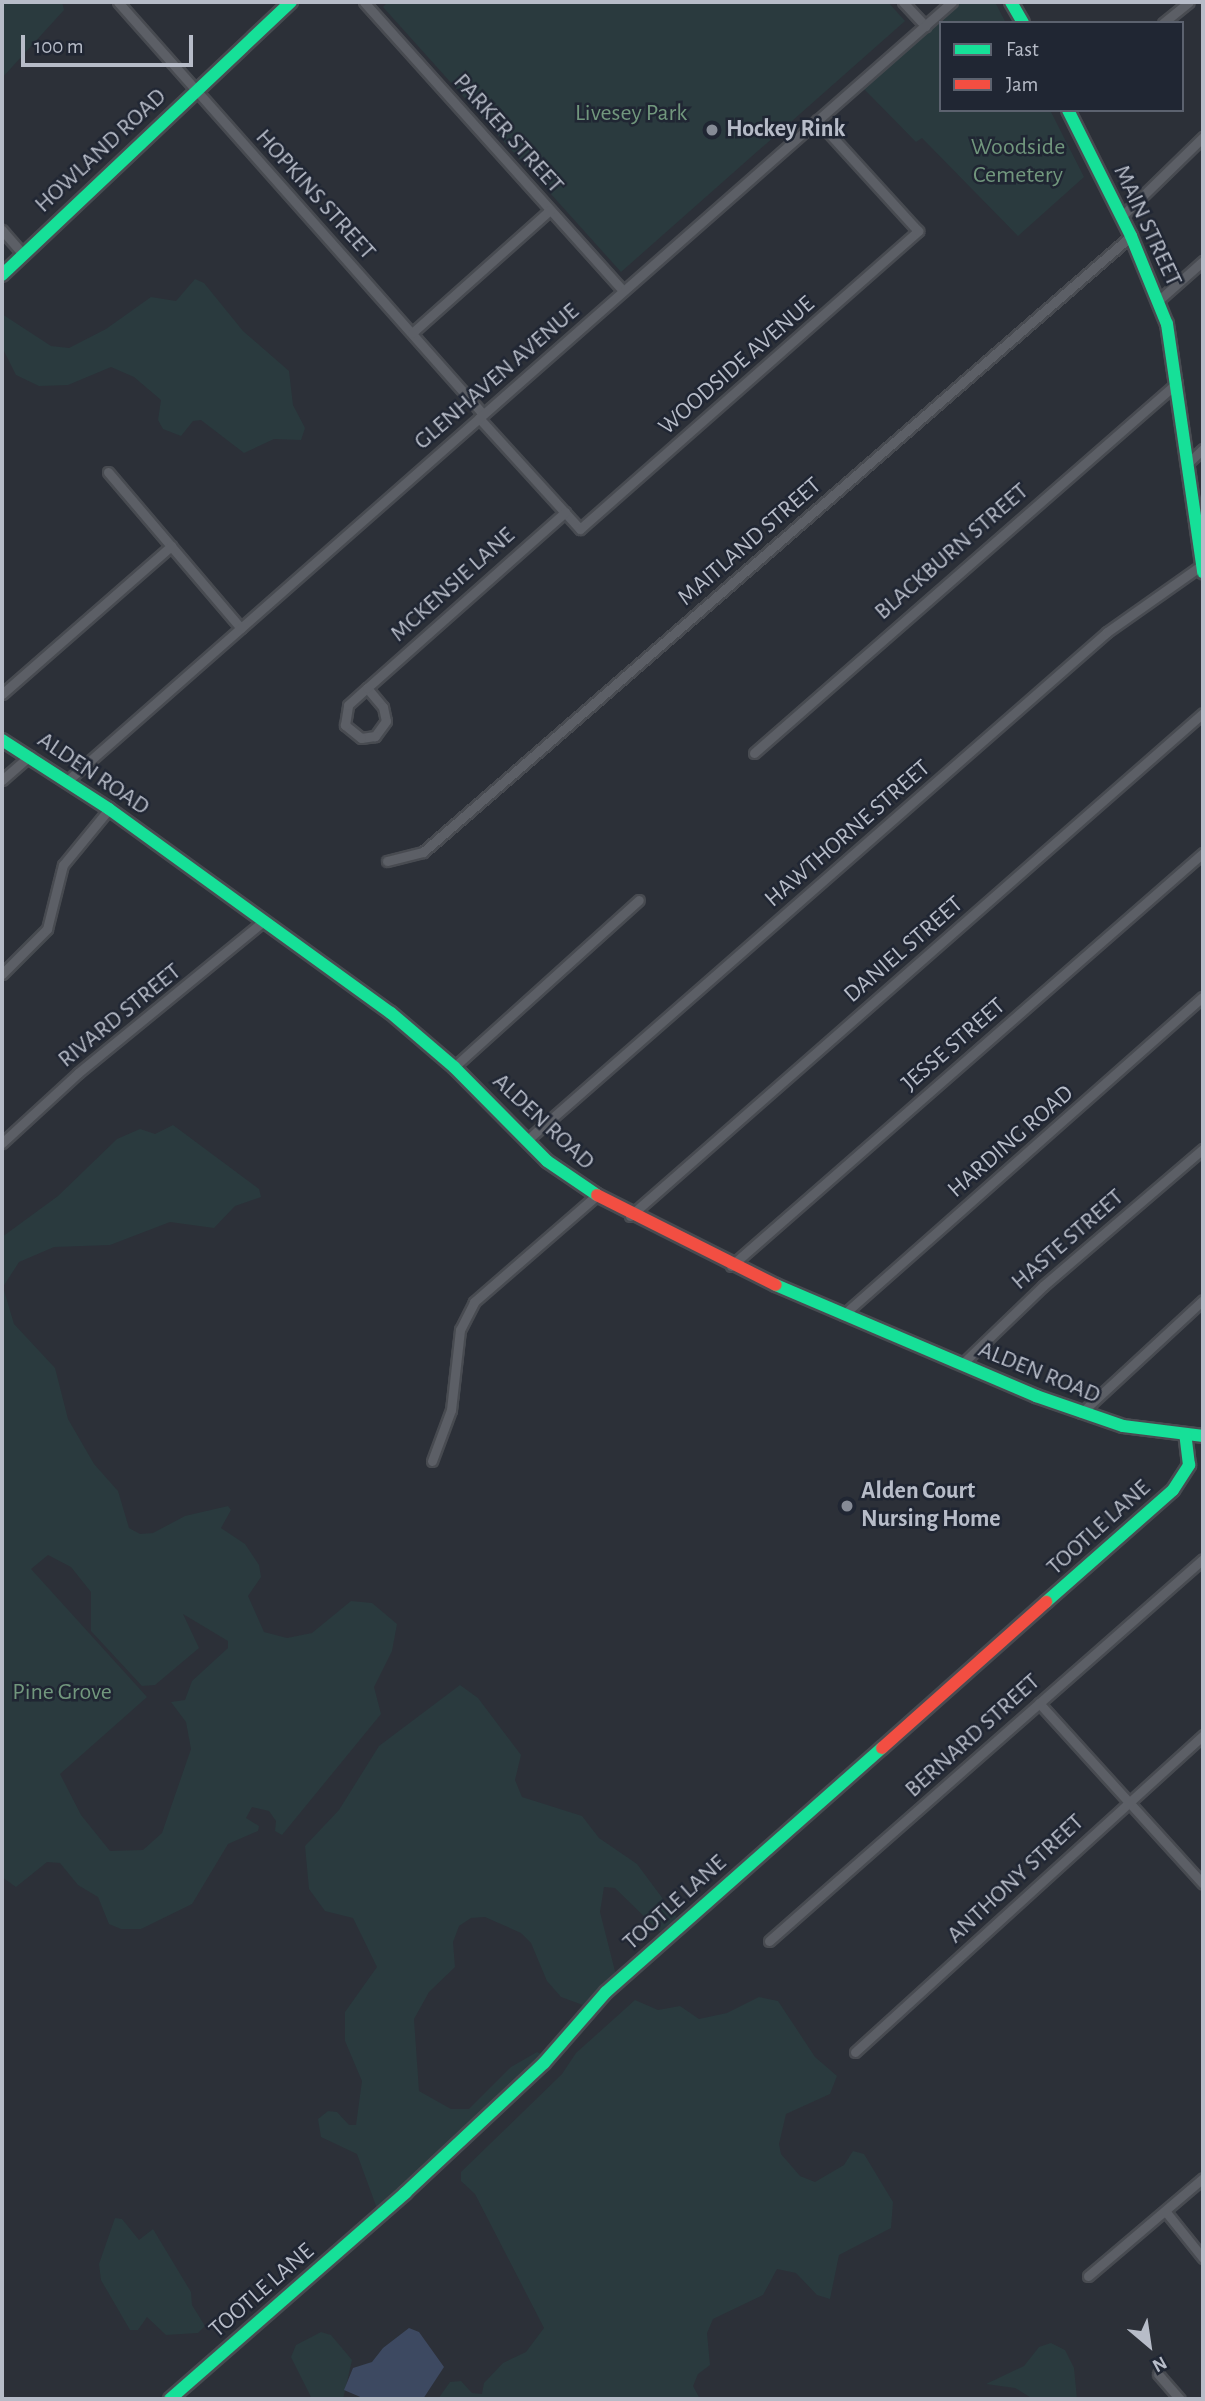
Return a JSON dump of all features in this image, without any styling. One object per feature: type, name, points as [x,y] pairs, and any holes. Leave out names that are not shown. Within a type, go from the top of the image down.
[{"type":"main road","name":"HOWLAND ROAD","points":[[2,275],[292,2]]},
{"type":"main road","points":[[1011,2],[1022,21]]},
{"type":"main road","name":"MAIN STREET","points":[[1069,112],[1131,236],[1159,300],[1177,383],[1203,572]]},
{"type":"main road","name":"ALDEN ROAD","points":[[2,740],[109,809],[391,1013],[454,1067],[526,1141],[596,1196],[629,1216],[731,1266],[843,1315],[1082,1413],[1123,1426],[1203,1436]]},
{"type":"main road","name":"TOOTLE LANE","points":[[170,2399],[485,2119],[544,2063],[606,1992],[1173,1490],[1189,1465],[1185,1434]]},
{"type":"street","name":"HOPKINS STREET","points":[[118,2],[412,333],[580,529]]},
{"type":"street","name":"PARKER STREET","points":[[364,2],[623,291]]},
{"type":"street","points":[[903,2],[925,26]]},
{"type":"street","name":"GLENHAVEN AVENUE","points":[[67,781],[952,2]]},
{"type":"street","points":[[1165,21],[1189,2]]},
{"type":"street","name":"WOODSIDE AVENUE","points":[[580,529],[918,231],[817,120]]},
{"type":"street","points":[[1121,217],[1203,137]]},
{"type":"street","points":[[412,333],[550,210]]},
{"type":"street","points":[[2,230],[23,254]]},
{"type":"street","name":"MAITLAND STREET","points":[[387,861],[423,852],[1131,236]]},
{"type":"street","points":[[1159,300],[1203,261]]},
{"type":"street","name":"BLACKBURN STREET","points":[[754,753],[1177,383]]},
{"type":"street","points":[[1189,462],[1203,449]]},
{"type":"street","points":[[108,472],[241,628]]},
{"type":"street","name":"MCKENSIE LANE","points":[[367,688],[383,707],[386,721],[375,736],[361,738],[347,729],[344,717],[348,705],[367,688],[565,512]]},
{"type":"street","points":[[2,694],[171,546]]},
{"type":"street","name":"HAWTHORNE STREET","points":[[526,1141],[1107,632],[1202,565]]},
{"type":"street","name":"DANIEL STREET","points":[[629,1216],[1203,713]]},
{"type":"street","points":[[2,780],[30,756]]},
{"type":"street","points":[[2,974],[47,929],[63,865],[109,809]]},
{"type":"street","name":"JESSE STREET","points":[[731,1266],[1203,853]]},
{"type":"street","points":[[454,1067],[639,900]]},
{"type":"street","name":"RIVARD STREET","points":[[2,1143],[78,1073],[264,921]]},
{"type":"street","name":"HARDING ROAD","points":[[843,1315],[1203,997]]},
{"type":"street","name":"HASTE STREET","points":[[962,1364],[1043,1286],[1203,1149]]},
{"type":"street","points":[[432,1461],[451,1410],[460,1330],[474,1302],[596,1196]]},
{"type":"street","points":[[1082,1413],[1203,1300]]},
{"type":"street","name":"BERNARD STREET","points":[[769,1941],[1203,1559]]},
{"type":"street","points":[[1039,1703],[1130,1800],[1203,1884]]},
{"type":"street","name":"ANTHONY STREET","points":[[855,2052],[1203,1735]]},
{"type":"street","points":[[1088,2276],[1203,2178]]},
{"type":"street","points":[[1166,2212],[1203,2258]]},
{"type":"street","points":[[1158,2375],[1180,2399]]},
{"type":"green space","points":[[2,2],[62,2],[64,10],[2,78]]},
{"type":"green space","name":"Livesey Park","points":[[388,2],[888,2],[905,21],[621,272],[383,7]]},
{"type":"green space","name":"Woodside Cemetery","points":[[961,2],[995,2],[1005,21],[939,21]]},
{"type":"green space","name":"Woodside Cemetery","points":[[939,21],[939,112],[1051,112],[1084,177],[1018,236],[922,138],[916,142],[863,88]]},
{"type":"green space","points":[[195,279],[204,283],[243,331],[289,371],[293,405],[305,428],[301,440],[274,439],[244,453],[201,420],[193,421],[181,436],[163,429],[158,420],[161,400],[134,377],[111,367],[68,385],[39,386],[16,375],[2,347],[2,314],[51,346],[69,348],[106,329],[151,297],[176,301]]},
{"type":"green space","name":"Pine Grove","points":[[173,1125],[259,1189],[261,1197],[235,1206],[214,1228],[170,1222],[110,1245],[54,1247],[19,1262],[3,1287],[14,1324],[55,1368],[68,1419],[94,1464],[118,1491],[129,1528],[140,1534],[153,1533],[185,1516],[228,1506],[231,1510],[221,1528],[245,1544],[259,1565],[261,1577],[248,1596],[264,1632],[287,1638],[312,1633],[351,1601],[372,1603],[397,1624],[392,1651],[374,1687],[381,1714],[282,1835],[275,1831],[276,1821],[269,1811],[252,1807],[246,1818],[259,1826],[258,1831],[228,1844],[192,1904],[141,1929],[121,1929],[109,1924],[98,1897],[78,1885],[60,1863],[47,1862],[16,1887],[2,1877],[2,1237],[58,1196],[117,1139],[140,1129],[155,1134]],"holes":[[[48,1555],[71,1567],[91,1592],[91,1631],[142,1686],[155,1685],[199,1648],[183,1614],[228,1641],[228,1648],[192,1681],[185,1700],[171,1702],[186,1722],[191,1749],[162,1833],[143,1850],[110,1851],[81,1815],[60,1774],[147,1697],[31,1569]]]},
{"type":"green space","points":[[460,1685],[478,1698],[521,1755],[515,1780],[522,1797],[582,1816],[599,1838],[637,1864],[678,1919],[675,1926],[660,1932],[615,1888],[604,1887],[600,1912],[618,1983],[591,2008],[561,1997],[547,1981],[531,1943],[521,1933],[485,1917],[471,1918],[459,1926],[453,1942],[455,1967],[429,1992],[414,2019],[419,2091],[451,2109],[469,2109],[511,2067],[537,2052],[543,2055],[379,2214],[357,2154],[321,2137],[318,2119],[328,2111],[337,2112],[349,2125],[356,2125],[362,2081],[345,2041],[345,2012],[377,1967],[353,1918],[325,1911],[309,1889],[305,1846],[339,1810],[379,1746]]},
{"type":"green space","points":[[759,1997],[778,2001],[815,2057],[837,2076],[830,2094],[786,2114],[779,2144],[781,2154],[800,2176],[815,2182],[844,2165],[853,2151],[864,2154],[893,2202],[891,2228],[839,2255],[830,2299],[817,2295],[796,2273],[777,2269],[763,2295],[713,2319],[707,2333],[710,2365],[698,2374],[693,2386],[700,2399],[438,2399],[450,2382],[461,2381],[472,2393],[482,2394],[484,2383],[503,2363],[526,2352],[544,2328],[475,2194],[461,2181],[461,2172],[562,2074],[576,2053],[635,2000],[658,2010],[680,2006],[699,2019],[727,2013]]},
{"type":"green space","points":[[115,2218],[122,2219],[139,2240],[153,2229],[191,2292],[192,2305],[205,2326],[198,2333],[166,2335],[147,2317],[138,2330],[130,2330],[101,2280],[99,2264]]},
{"type":"green space","points":[[321,2332],[331,2335],[352,2360],[343,2399],[312,2399],[291,2357],[296,2345]]},
{"type":"green space","points":[[1051,2343],[1065,2350],[1074,2368],[1077,2399],[1033,2399],[1015,2388],[986,2384],[1024,2366],[1039,2347]]},
{"type":"water","points":[[409,2328],[419,2332],[444,2367],[423,2399],[365,2399],[344,2390],[353,2368],[372,2362],[383,2348]]},
{"type":"traffic: fast","points":[[2,275],[291,2]]},
{"type":"traffic: fast","points":[[1011,2],[1022,21]]},
{"type":"traffic: fast","points":[[1069,112],[1131,236],[1167,324],[1203,572]]},
{"type":"traffic: fast","points":[[2,740],[109,809],[391,1013],[454,1067],[547,1161],[597,1195]]},
{"type":"traffic: fast","points":[[776,1285],[1036,1396],[1123,1426],[1203,1436]]},
{"type":"traffic: fast","points":[[1046,1602],[1173,1490],[1189,1465],[1185,1434]]},
{"type":"traffic: fast","points":[[170,2399],[405,2193],[544,2063],[606,1992],[882,1748]]},
{"type":"traffic: jam","points":[[597,1195],[776,1285]]},
{"type":"traffic: jam","points":[[882,1748],[1046,1602]]},
{"type":"place","name":"Hockey Rink","points":[[712,130]]},
{"type":"place","name":"Alden Court Nursing Home","points":[[847,1506]]}]
